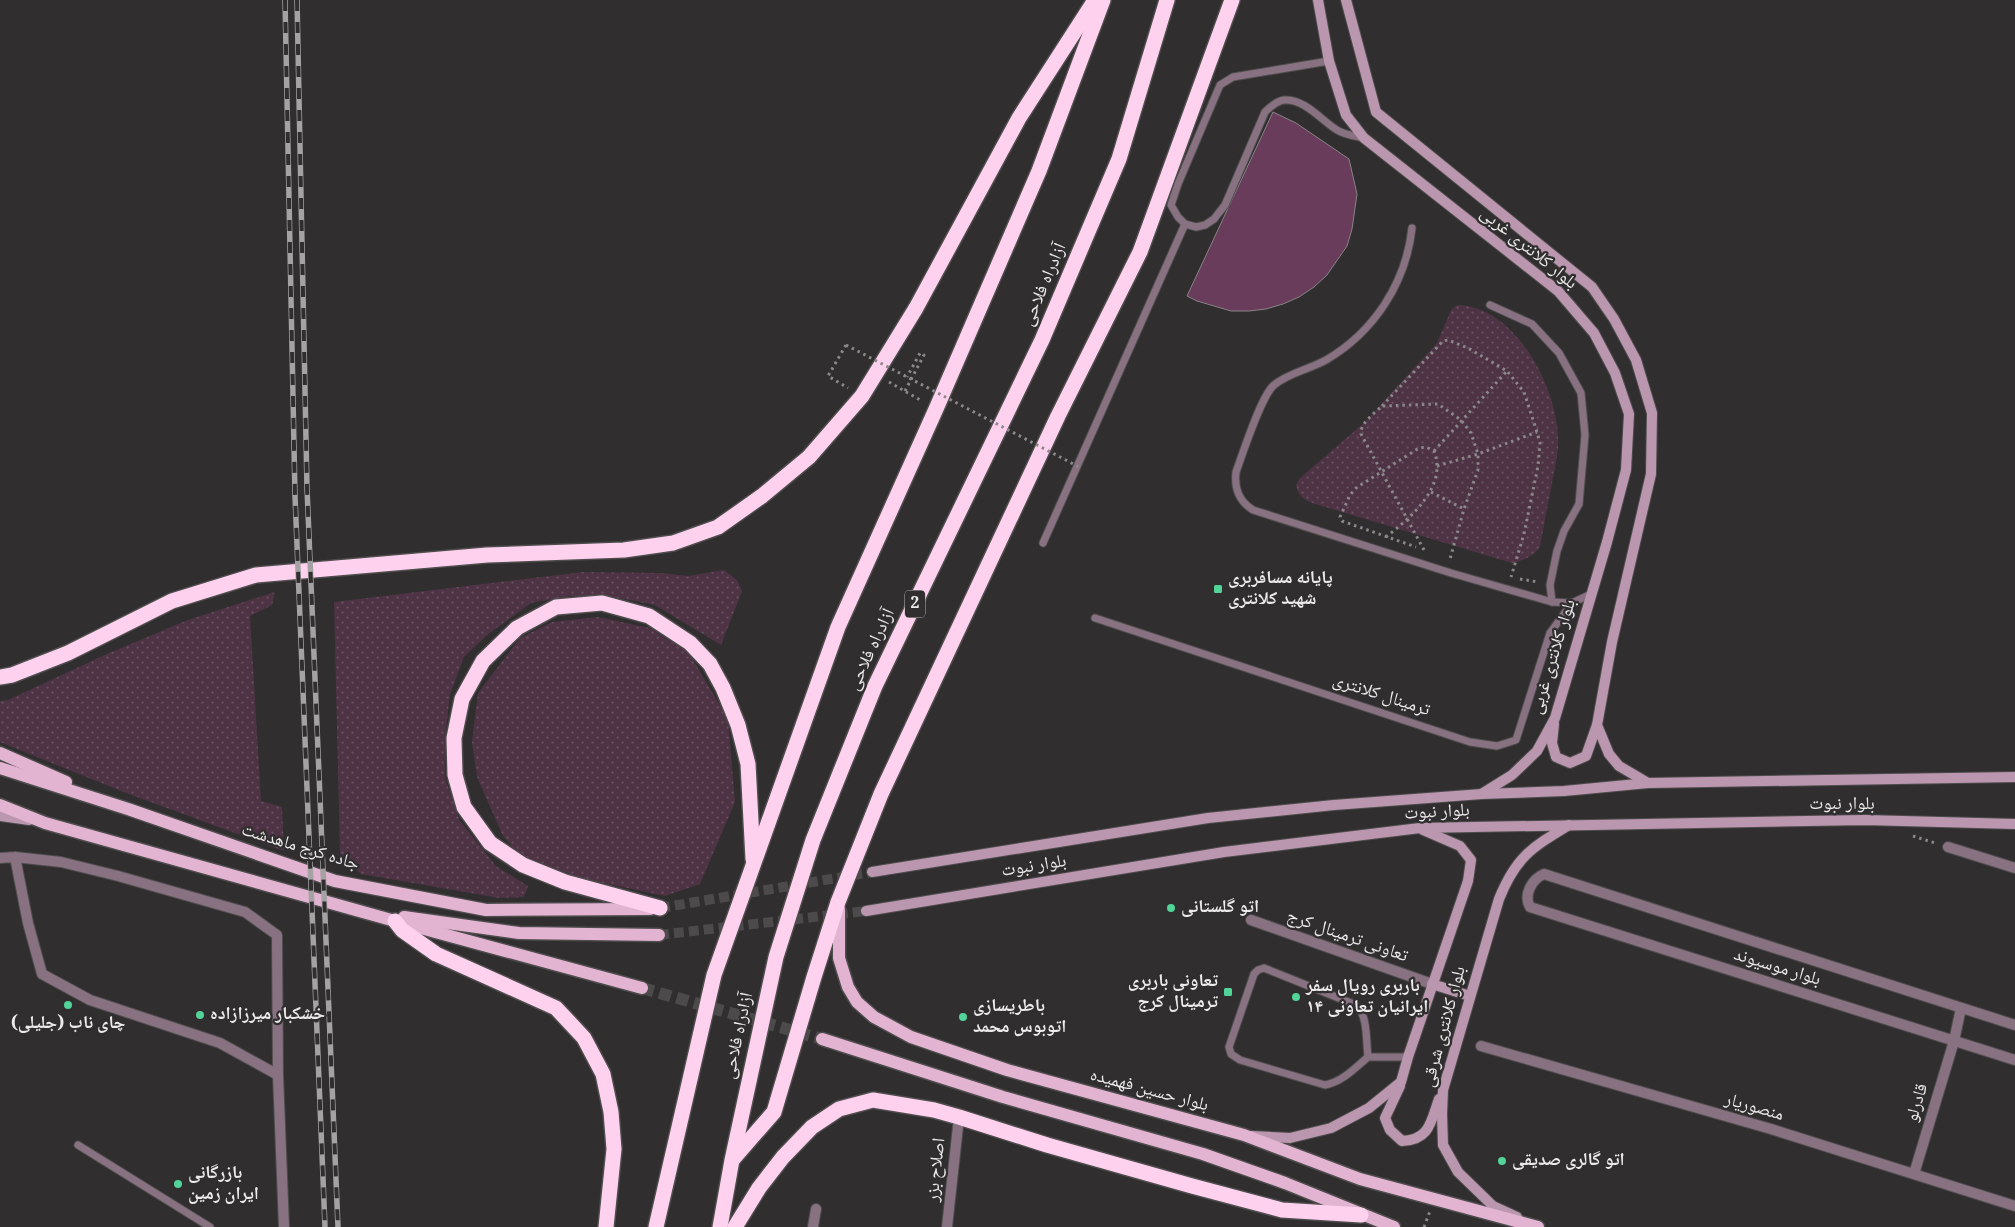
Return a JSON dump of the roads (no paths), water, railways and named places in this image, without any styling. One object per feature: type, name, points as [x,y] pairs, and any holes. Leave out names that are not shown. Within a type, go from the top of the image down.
[{"type":"highway","points":[[0,677],[12,675],[68,653],[172,601],[256,576],[487,555],[624,550],[673,543],[718,527],[762,496],[809,457],[862,396],[916,308],[1020,118],[1095,0]]},
{"type":"highway","name":"آزادراه فلاحی","points":[[656,1227],[714,975],[838,627],[936,409],[1039,171],[1103,0]]},
{"type":"highway","name":"آزادراه فلاحی","points":[[720,1227],[732,1160],[776,957],[813,840],[875,686],[1042,340],[1119,159],[1167,0]]},
{"type":"highway","points":[[732,1160],[774,1112],[838,902],[881,794],[1058,416],[1140,252],[1232,0]]},
{"type":"highway","points":[[660,908],[566,882],[523,865],[490,843],[464,807],[455,775],[454,738],[462,699],[483,661],[517,628],[556,607],[602,603],[649,616],[690,643],[710,664],[723,688],[738,725],[748,764],[754,867]]},
{"type":"highway","points":[[395,921],[402,930],[436,954],[556,1008],[584,1038],[603,1074],[611,1112],[614,1149],[606,1227]]},
{"type":"highway","points":[[735,1227],[759,1188],[783,1157],[812,1126],[839,1109],[873,1100],[959,1116],[1047,1145],[1282,1210],[1362,1215]]},
{"type":"main road","points":[[0,753],[128,809]]},
{"type":"main road","name":"جاده کرج ماهدشت","points":[[0,768],[128,809],[335,881],[486,910],[660,908]]},
{"type":"main road","points":[[0,805],[45,822],[395,921],[642,988]]},
{"type":"main road","name":"بلوار حسین فهمیده","points":[[838,902],[839,958],[848,987],[857,1002],[874,1017],[911,1037],[1007,1070],[1244,1135],[1360,1179],[1537,1227]]},
{"type":"main road","points":[[395,921],[406,917],[518,933],[659,935]]},
{"type":"main road","points":[[822,1039],[1003,1097],[1203,1154],[1394,1227]]},
{"type":"street","name":"بلوار کلانتری غربی","points":[[1318,0],[1329,61],[1346,115],[1364,138],[1558,291],[1594,333],[1615,373],[1629,414],[1626,470],[1607,542],[1555,718],[1552,743],[1556,757],[1570,763],[1586,756],[1597,725],[1612,642],[1651,474],[1652,413],[1636,360],[1614,319],[1592,287],[1376,112],[1346,0]]},
{"type":"street","name":"بلوار کلانتری غربی","points":[[1482,794],[1512,775],[1537,752],[1555,718]]},
{"type":"street","points":[[1597,725],[1609,754],[1619,766],[1648,783]]},
{"type":"street","name":"بلوار نبوت","points":[[872,872],[1208,818],[1334,805],[1482,794],[1564,791],[1648,783],[2015,776]]},
{"type":"street","points":[[0,816],[45,822]]},
{"type":"street","name":"بلوار نبوت","points":[[866,911],[1224,852],[1420,828],[1865,820],[2015,824]]},
{"type":"street","name":"بلوار کلانتری شرقی","points":[[1537,1227],[1493,1206],[1458,1172],[1443,1144],[1443,1090],[1499,899],[1507,878],[1521,858],[1536,845],[1570,825]]},
{"type":"street","name":"بلوار کلانتری شرقی","points":[[1244,1135],[1290,1138],[1331,1128],[1369,1108],[1402,1082],[1408,1057],[1468,881],[1471,860],[1460,846],[1420,828]]},
{"type":"street","points":[[1948,847],[2015,868]]},
{"type":"street","points":[[0,858],[15,856],[82,866],[245,912],[277,935],[278,1075],[284,1227]]},
{"type":"street","points":[[15,856],[28,923],[42,974],[90,1000],[220,1043],[278,1075]]},
{"type":"street","name":"بلوار موسیوند","points":[[2015,1025],[1544,874],[1536,878],[1531,885],[1527,902],[1530,907],[2015,1060]]},
{"type":"street","name":"تعاونی ترمینال کرج","points":[[1251,920],[1432,984]]},
{"type":"street","points":[[1432,984],[1470,996]]},
{"type":"street","name":"قادرلو","points":[[1914,1174],[1954,1041],[1961,1008]]},
{"type":"street","name":"منصوریار","points":[[1481,1046],[1771,1129],[2015,1206]]},
{"type":"street","points":[[1402,1082],[1385,1118],[1390,1130],[1402,1141],[1413,1141],[1427,1132],[1443,1090]]},
{"type":"street","name":"اصلاح بزر","points":[[947,1227],[959,1116]]},
{"type":"street","points":[[813,1227],[816,1209]]},
{"type":"lane","points":[[1329,61],[1233,77],[1220,85],[1171,205],[1185,224],[1205,225],[1214,219],[1225,205],[1264,112],[1276,103],[1284,100],[1292,100],[1303,105],[1338,131],[1364,138]]},
{"type":"lane","points":[[1043,543],[1185,224]]},
{"type":"lane","points":[[1412,228],[1410,249],[1403,269],[1384,307],[1370,324],[1342,350],[1308,369],[1281,380],[1267,393],[1236,472],[1236,488],[1242,501],[1254,510],[1451,573],[1552,602],[1572,603],[1591,594]]},
{"type":"lane","points":[[1490,305],[1532,324],[1558,352],[1581,393],[1585,435],[1579,504],[1564,531],[1557,551],[1550,584],[1552,602]]},
{"type":"lane","name":"ترمینال کلانتری","points":[[1096,618],[1470,742],[1497,746],[1516,740],[1550,633],[1572,603]]},
{"type":"lane","points":[[1368,1056],[1364,1017],[1361,1009],[1356,1005],[1264,968],[1254,974],[1229,1046],[1231,1054],[1240,1060],[1325,1085],[1342,1079],[1368,1056],[1408,1057]]},
{"type":"lane","points":[[78,1145],[210,1227]]},
{"type":"tunnel","points":[[660,908],[872,872]]},
{"type":"tunnel","points":[[659,935],[866,911]]},
{"type":"tunnel","points":[[642,988],[822,1039]]},
{"type":"railway","points":[[285,0],[295,496],[325,1227]]},
{"type":"railway","points":[[297,0],[307,488],[338,1227]]},
{"type":"place","name":"پایانه مسافربری شهید کلانتری","points":[[1218,589]]},
{"type":"place","name":"اتو گلستانی","points":[[1171,908]]},
{"type":"place","name":"تعاونی باربری ترمینال کرج","points":[[1228,992]]},
{"type":"place","name":"باربری رویال سفر ایرانیان تعاونی ۱۴","points":[[1296,997]]},
{"type":"place","name":"چای ناب (جلیلی)","points":[[68,1005]]},
{"type":"place","name":"خشکبار میرزازاده","points":[[200,1015]]},
{"type":"place","name":"باطریسازی اتوبوس محمد","points":[[963,1017]]},
{"type":"place","name":"اتو گالری صدیقی","points":[[1502,1161]]},
{"type":"place","name":"بازرگانی ایران زمین","points":[[178,1184]]}]
